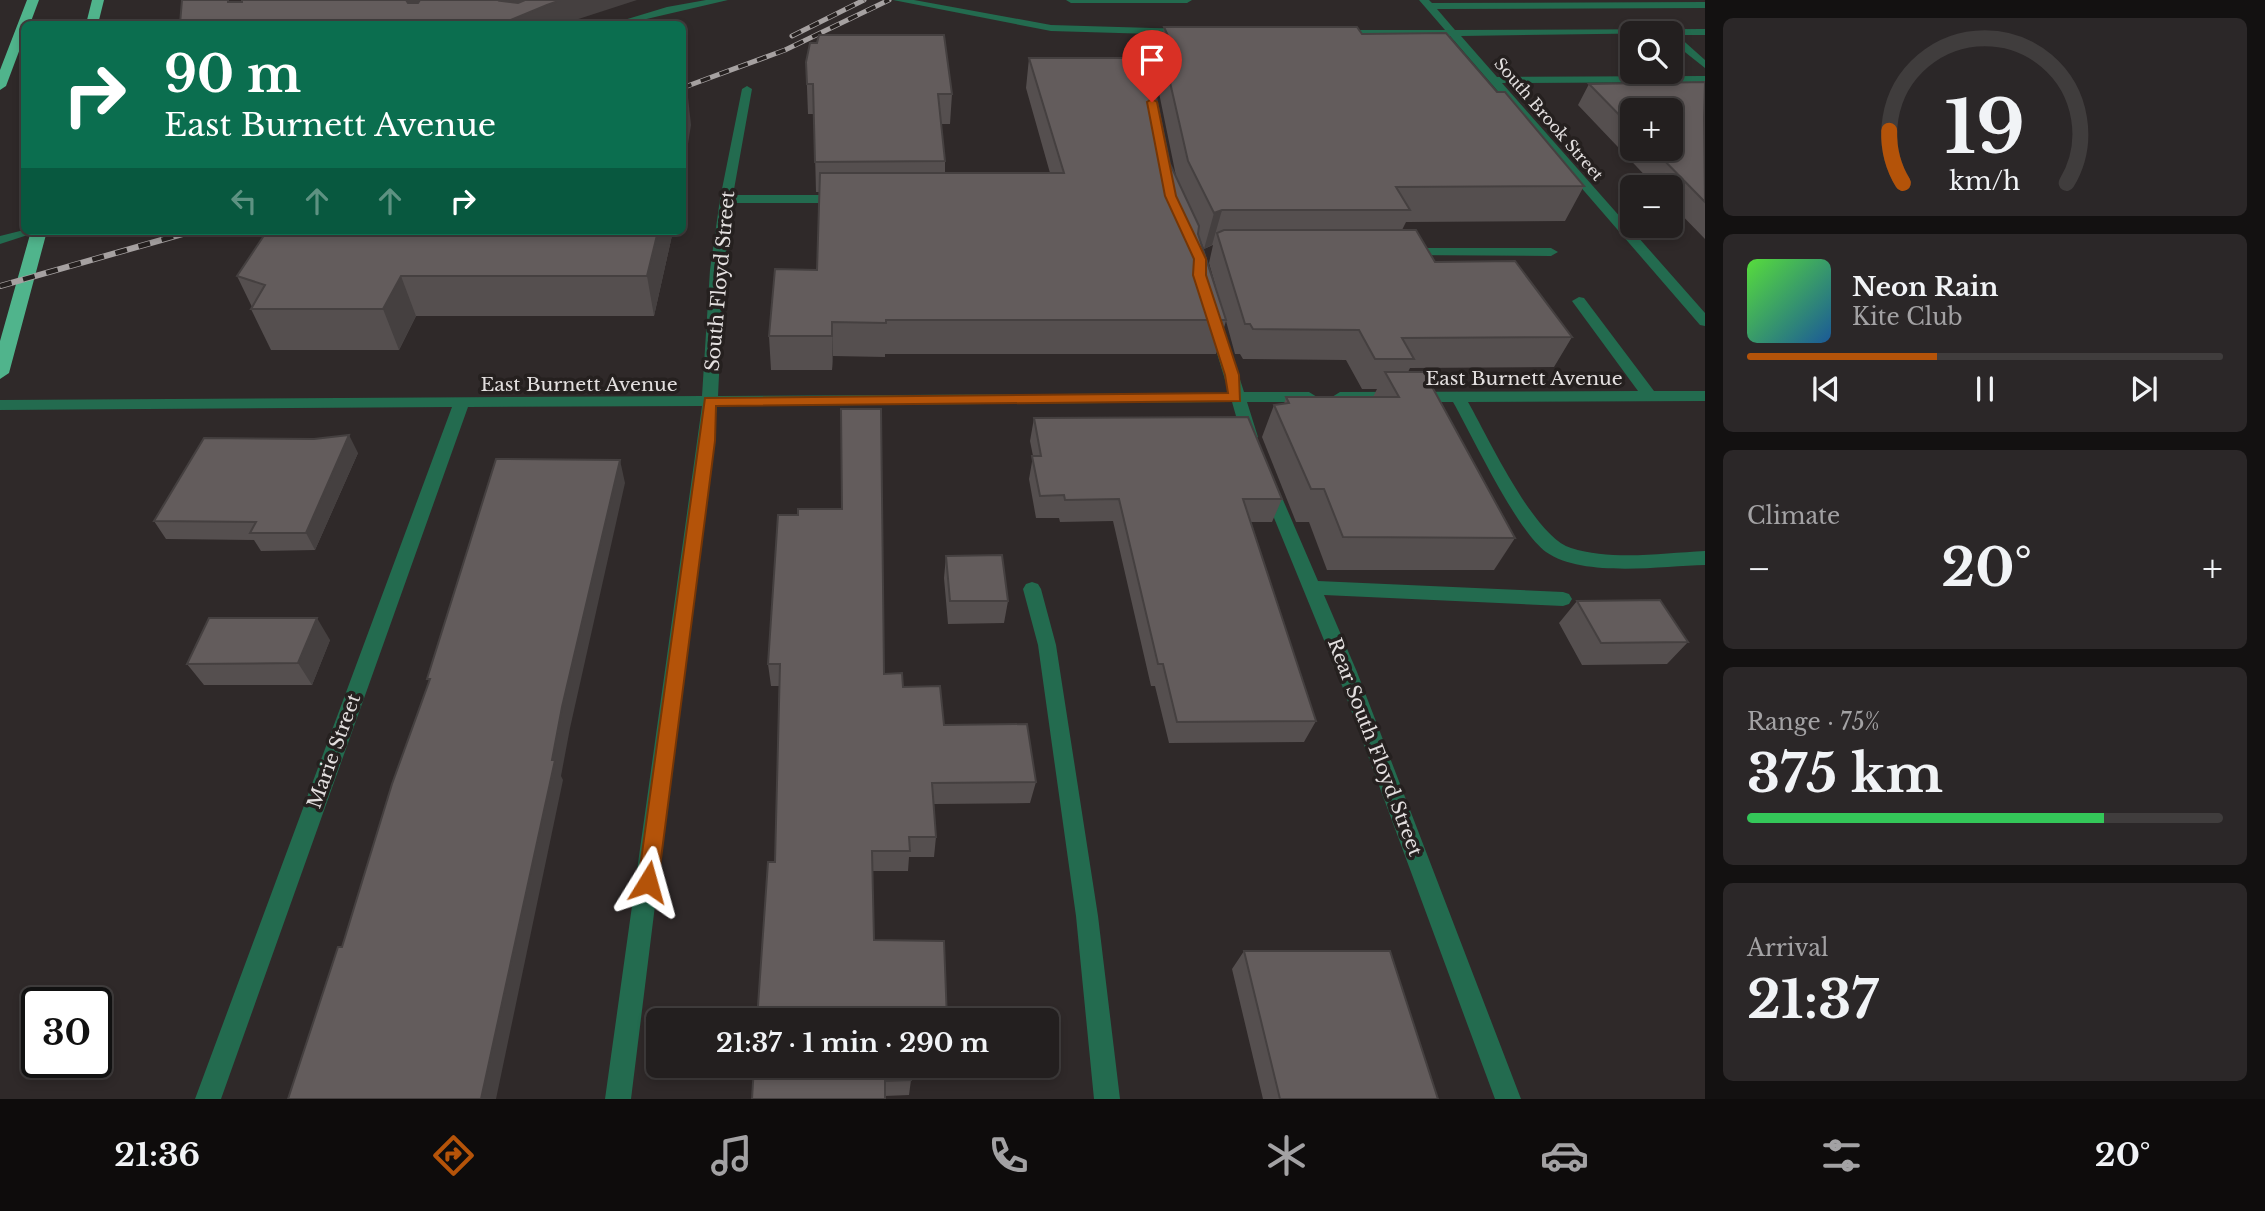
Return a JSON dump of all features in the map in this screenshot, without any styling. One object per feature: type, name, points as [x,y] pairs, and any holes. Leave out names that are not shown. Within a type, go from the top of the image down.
[{"type":"highway","points":[[25,21],[33,0]]},
{"type":"highway","points":[[93,21],[98,0]]},
{"type":"highway","points":[[0,86],[21,31]]},
{"type":"highway","points":[[0,373],[36,235]]},
{"type":"street","points":[[627,21],[723,0]]},
{"type":"street","points":[[898,0],[1051,27],[1195,32]]},
{"type":"street","points":[[1070,0],[1187,0]]},
{"type":"street","points":[[1427,3],[1705,5]]},
{"type":"street","name":"South Brook Street","points":[[1427,3],[1705,322]]},
{"type":"street","points":[[1683,33],[1705,32]]},
{"type":"street","points":[[1325,33],[1620,33]]},
{"type":"street","points":[[1683,45],[1705,65]]},
{"type":"street","points":[[1494,80],[1705,79]]},
{"type":"street","name":"South Floyd Street","points":[[618,1099],[708,441],[717,270],[726,199],[747,89]]},
{"type":"street","points":[[726,199],[860,199]]},
{"type":"street","points":[[0,240],[21,235]]},
{"type":"street","points":[[1388,252],[1551,253]]},
{"type":"street","name":"Rear South Floyd Street","points":[[1208,300],[1232,375],[1235,398],[1348,672],[1508,1099]]},
{"type":"street","points":[[1579,301],[1650,397]]},
{"type":"street","name":"East Burnett Avenue","points":[[0,405],[1705,396]]},
{"type":"street","points":[[1458,397],[1534,527],[1552,547],[1574,556],[1614,560],[1705,558]]},
{"type":"street","name":"Marie Street","points":[[208,1099],[461,404]]},
{"type":"street","points":[[1031,589],[1049,658],[1087,916],[1107,1099]]},
{"type":"street","points":[[1312,589],[1563,598]]},
{"type":"building","points":[[182,0],[406,0],[408,3],[418,3],[420,0],[503,0],[501,1],[518,3],[525,0],[561,0],[508,21],[180,21]]},
{"type":"building","points":[[1164,27],[1357,27],[1362,34],[1446,33],[1497,92],[1505,92],[1584,186],[1396,187],[1410,210],[1222,210],[1214,213],[1188,161],[1164,56],[1177,56]]},
{"type":"building","points":[[819,35],[944,35],[952,94],[938,94],[945,161],[815,162],[813,84],[807,84],[806,62],[810,43],[817,43]]},
{"type":"building","points":[[1029,58],[1148,58],[1170,164],[1199,226],[1198,234],[1226,320],[886,320],[886,323],[832,322],[832,336],[769,336],[775,269],[817,270],[820,173],[1064,173]]},
{"type":"building","points":[[1705,82],[1705,202],[1683,180],[1683,175],[1679,175],[1665,161],[1683,161],[1683,98],[1620,98],[1620,116],[1589,84]]},
{"type":"building","points":[[1224,230],[1416,230],[1435,262],[1515,261],[1572,337],[1402,338],[1414,359],[1375,359],[1359,330],[1253,329],[1250,324],[1245,324],[1217,233]]},
{"type":"building","points":[[264,235],[657,235],[647,276],[401,276],[383,309],[251,309],[265,285],[237,276]]},
{"type":"building","points":[[1385,372],[1424,372],[1515,538],[1343,537],[1324,489],[1311,489],[1274,405],[1289,403],[1286,397],[1399,397]]},
{"type":"building","points":[[841,409],[881,409],[884,674],[902,673],[903,687],[940,686],[944,725],[1027,724],[1036,782],[932,783],[936,837],[909,837],[910,851],[872,851],[874,940],[944,941],[947,1008],[758,1008],[768,862],[775,862],[780,664],[768,664],[778,515],[798,515],[798,509],[842,509]]},
{"type":"building","points":[[1248,417],[1282,499],[1243,499],[1316,721],[1177,722],[1163,664],[1158,664],[1119,499],[1065,500],[1064,495],[1040,496],[1032,456],[1041,456],[1034,418]]},
{"type":"building","points":[[349,435],[306,533],[250,533],[256,522],[154,521],[204,438],[314,439]]},
{"type":"building","points":[[496,459],[620,460],[562,707],[552,760],[555,760],[481,1099],[288,1099],[338,947],[342,947],[392,784],[430,679],[427,679]]},
{"type":"building","points":[[1002,555],[1008,601],[950,601],[946,556]]},
{"type":"building","points":[[1660,600],[1688,642],[1601,643],[1577,601]]},
{"type":"building","points":[[209,618],[317,618],[298,663],[187,664]]},
{"type":"building","points":[[1244,951],[1390,951],[1438,1099],[1280,1099]]},
{"type":"building","points":[[753,1078],[911,1078],[885,1081],[885,1099],[752,1099]]},
{"type":"railway","points":[[792,36],[864,0]]},
{"type":"railway","points":[[686,87],[785,50],[889,0]]},
{"type":"railway","points":[[0,286],[179,235]]},
{"type":"route","points":[[648,882],[708,441],[710,401],[1235,398],[1232,375],[1200,275],[1200,259],[1171,196],[1152,102]]}]
